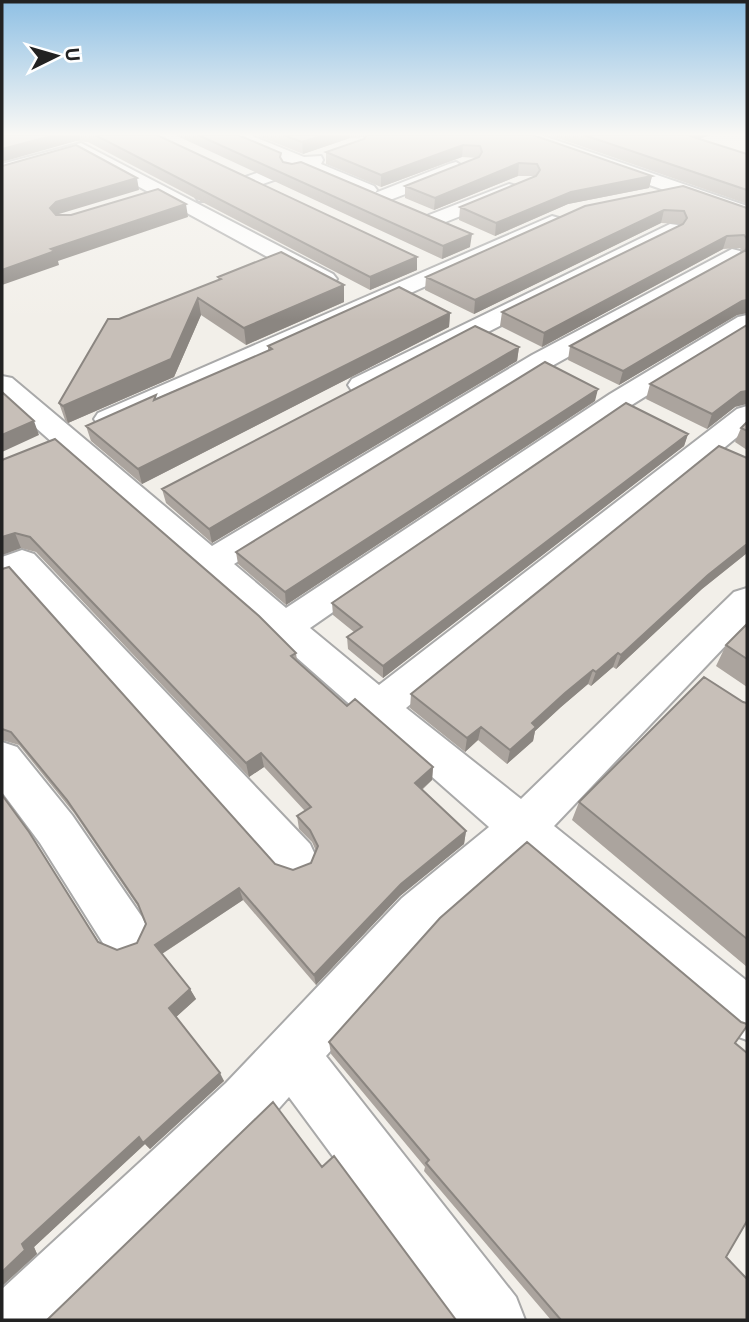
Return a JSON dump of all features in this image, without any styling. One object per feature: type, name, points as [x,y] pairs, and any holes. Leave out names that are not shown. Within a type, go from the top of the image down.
[{"type":"street","points":[[138,200],[148,197]]},
{"type":"street","points":[[170,197],[370,303]]},
{"type":"street","points":[[184,205],[208,197]]},
{"type":"street","points":[[382,197],[494,246]]},
{"type":"street","points":[[436,219],[490,197]]},
{"type":"street","points":[[630,200],[647,197]]},
{"type":"street","points":[[701,197],[747,213]]},
{"type":"street","points":[[51,444],[370,303],[413,296],[441,270],[576,211]]},
{"type":"street","points":[[337,398],[461,321],[670,230]]},
{"type":"street","points":[[211,563],[522,352],[732,256]]},
{"type":"street","points":[[416,258],[441,270]]},
{"type":"street","points":[[461,321],[609,394]]},
{"type":"street","points":[[285,627],[609,394],[747,322]]},
{"type":"street","points":[[2,384],[51,444],[152,496],[211,563],[379,708],[747,1014]]},
{"type":"street","points":[[379,708],[747,415]]},
{"type":"street","points":[[2,572],[22,562],[294,859]]},
{"type":"street","points":[[16,1320],[173,1175],[291,1055],[419,915],[697,677],[747,601]]},
{"type":"street","points":[[2,760],[56,829],[125,934]]},
{"type":"street","points":[[291,1055],[493,1320]]},
{"type":"building","points":[[2,197],[74,197],[56,202],[50,208],[56,215],[71,215],[132,197],[172,197],[186,204],[51,249],[55,251],[2,270]]},
{"type":"building","points":[[214,197],[288,197],[417,257],[370,277]]},
{"type":"building","points":[[334,197],[383,197],[472,234],[443,246]]},
{"type":"building","points":[[485,197],[560,197],[496,223],[460,207]]},
{"type":"building","points":[[631,197],[714,197],[747,208],[747,239],[744,235],[727,236],[544,333],[502,312],[683,224],[687,218],[684,211],[664,210],[475,300],[426,277],[585,206]]},
{"type":"building","points":[[747,247],[747,300],[623,371],[570,346],[746,250]]},
{"type":"building","points":[[281,252],[344,285],[244,328],[198,298],[171,359],[63,406],[59,403],[108,319],[119,319]]},
{"type":"building","points":[[399,287],[450,313],[138,469],[86,426],[272,349],[268,346]]},
{"type":"building","points":[[747,325],[747,391],[741,392],[712,414],[650,384]]},
{"type":"building","points":[[475,326],[519,347],[209,529],[162,489]]},
{"type":"building","points":[[545,362],[598,389],[285,592],[236,552]]},
{"type":"building","points":[[2,392],[34,421],[2,435]]},
{"type":"building","points":[[626,403],[688,434],[383,666],[347,637],[362,627],[332,603]]},
{"type":"building","points":[[55,439],[259,616],[296,653],[291,656],[347,706],[355,699],[433,767],[415,783],[466,831],[401,884],[314,975],[239,888],[155,945],[190,989],[169,1008],[220,1073],[143,1143],[139,1137],[22,1244],[25,1250],[2,1272],[2,795],[29,832],[98,942],[117,950],[137,943],[146,924],[138,904],[67,800],[11,732],[2,729],[2,569],[9,567],[275,864],[293,870],[311,863],[318,846],[310,830],[297,816],[311,807],[261,753],[246,763],[30,537],[15,533],[2,537],[2,460]]},
{"type":"building","points":[[719,446],[747,458],[747,544],[708,575],[621,655],[618,653],[565,693],[532,723],[536,727],[510,750],[481,727],[467,738],[411,694]]},
{"type":"building","points":[[747,624],[747,659],[726,645]]},
{"type":"building","points":[[704,677],[747,703],[747,939],[579,802]]},
{"type":"building","points":[[527,842],[741,1022],[747,1024],[735,1043],[747,1053],[747,1221],[726,1257],[747,1279],[747,1320],[561,1320],[426,1163],[429,1160],[329,1042],[440,918]]},
{"type":"building","points":[[273,1102],[322,1167],[334,1156],[456,1320],[47,1320]]}]
